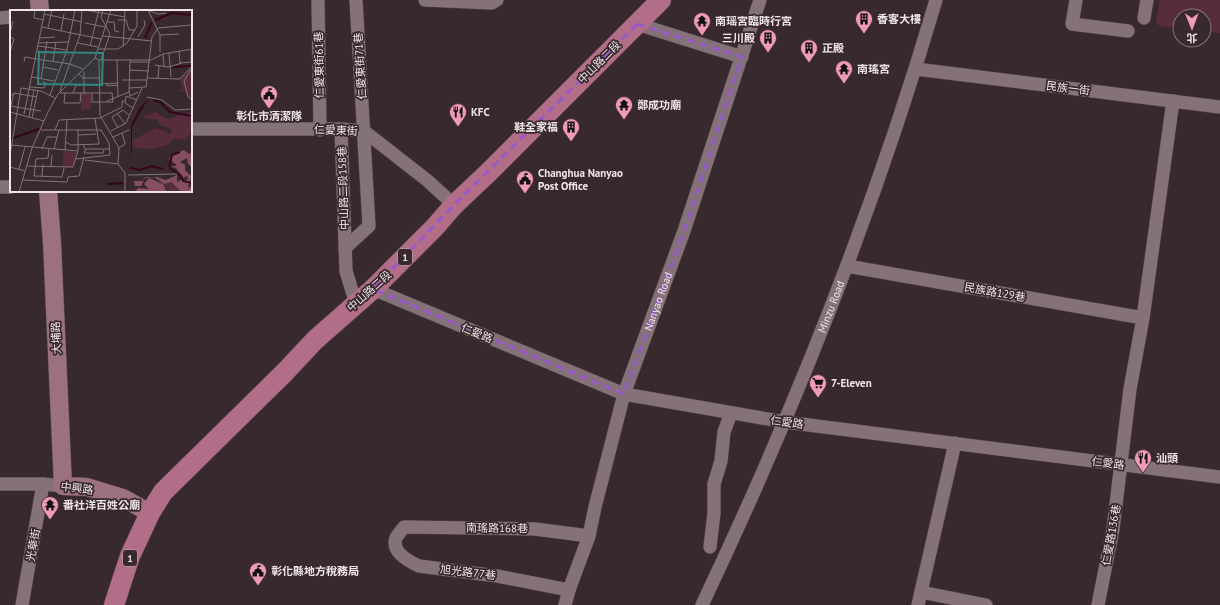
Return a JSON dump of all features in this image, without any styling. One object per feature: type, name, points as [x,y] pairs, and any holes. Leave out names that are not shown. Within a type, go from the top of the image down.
[{"type":"main road","name":"中山路二段","points":[[114,605],[130,556],[150,513],[164,492],[285,372],[315,340],[373,289],[454,205],[661,0]]},
{"type":"main road","name":"大埔路","points":[[48,192],[52,243],[63,486]]},
{"type":"main road","name":"中興路","points":[[63,486],[88,487],[123,498],[150,513]]},
{"type":"street","name":"仁愛東街61巷","points":[[318,0],[320,130]]},
{"type":"street","name":"仁愛東街71巷","points":[[356,0],[364,131]]},
{"type":"street","points":[[425,0],[492,3],[497,0]]},
{"type":"street","name":"Nanyao Road","points":[[565,605],[588,536],[594,507],[624,394],[684,231],[760,0]]},
{"type":"street","name":"Minzu Road","points":[[702,605],[785,422],[847,266],[916,69],[936,0]]},
{"type":"street","points":[[1076,0],[1072,24],[1128,31]]},
{"type":"street","points":[[1144,18],[1147,0]]},
{"type":"street","points":[[0,18],[10,17]]},
{"type":"street","points":[[637,24],[742,57]]},
{"type":"street","name":"民族一街","points":[[916,69],[1220,107]]},
{"type":"street","name":"仁愛路136巷","points":[[1098,605],[1113,529],[1130,389],[1143,318],[1173,101]]},
{"type":"street","name":"仁愛東街","points":[[192,129],[341,129],[364,131],[428,181],[454,205]]},
{"type":"street","name":"中山路二段158巷","points":[[341,129],[346,271],[356,304]]},
{"type":"street","name":"中山路二段158巷","points":[[345,248],[369,226],[364,131]]},
{"type":"street","name":"民族路129巷","points":[[847,266],[1143,318]]},
{"type":"street","name":"仁愛路","points":[[373,289],[624,394],[785,422],[955,442],[1220,477]]},
{"type":"street","points":[[710,547],[714,513],[714,484],[721,461],[724,432],[731,413]]},
{"type":"street","points":[[955,442],[919,599],[986,605]]},
{"type":"street","name":"中興路","points":[[0,484],[43,484],[63,486]]},
{"type":"street","name":"光華街","points":[[22,605],[43,484]]},
{"type":"street","name":"南瑤路168巷","points":[[404,527],[535,529],[588,536]]},
{"type":"street","name":"旭光路77巷","points":[[404,527],[396,537],[395,545],[399,554],[419,566],[497,576],[569,590]]},
{"type":"highlighted area","points":[[637,24],[742,57],[684,231],[624,394],[373,289],[454,205]]},
{"type":"shaded area","points":[[1160,0],[1220,0],[1220,33],[1212,32],[1212,8],[1172,8],[1172,27],[1160,26],[1156,23]]},
{"type":"place","name":"香客大樓","points":[[864,34]]},
{"type":"place","name":"南瑶宮臨時行宮","points":[[702,36]]},
{"type":"place","name":"三川殿","points":[[768,53]]},
{"type":"place","name":"正殿","points":[[809,63]]},
{"type":"place","name":"南瑤宮","points":[[844,84]]},
{"type":"place","name":"彰化市清潔隊","points":[[269,109]]},
{"type":"place","name":"鄭成功廟","points":[[624,120]]},
{"type":"place","name":"KFC","points":[[458,127]]},
{"type":"place","name":"鞋全家福","points":[[571,142]]},
{"type":"place","name":"Changhua Nanyao Post Office","points":[[525,194]]},
{"type":"place","name":"7-Eleven","points":[[818,398]]},
{"type":"place","name":"汕頭","points":[[1143,473]]},
{"type":"place","name":"番社洋百姓公廟","points":[[50,520]]},
{"type":"place","name":"彰化縣地方稅務局","points":[[258,586]]}]
